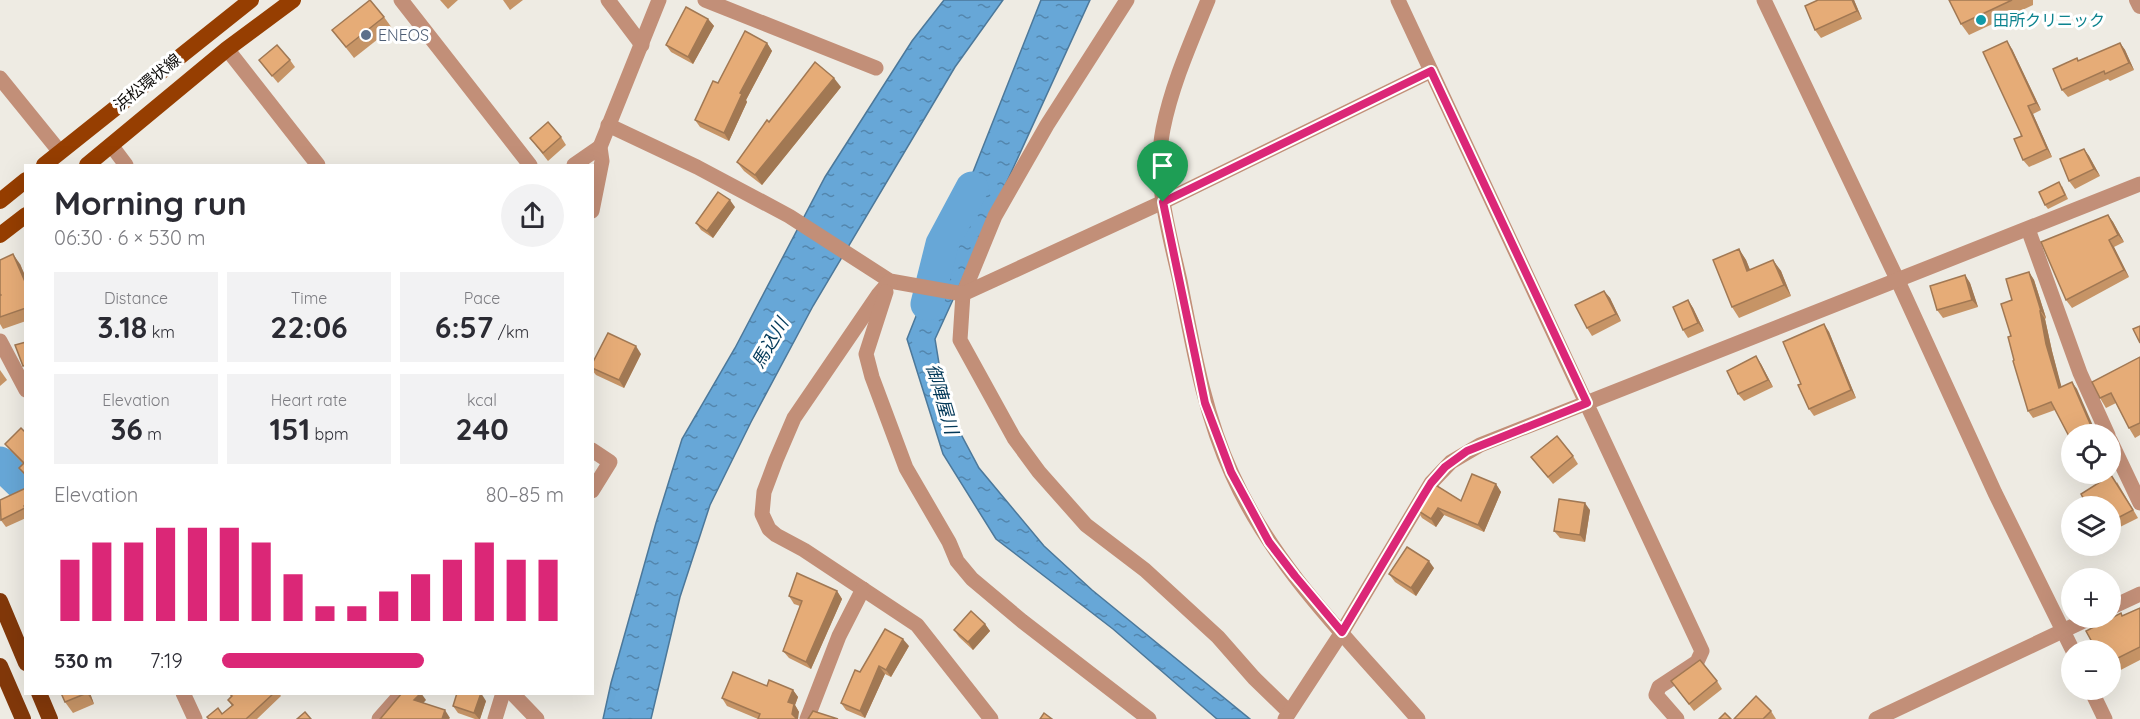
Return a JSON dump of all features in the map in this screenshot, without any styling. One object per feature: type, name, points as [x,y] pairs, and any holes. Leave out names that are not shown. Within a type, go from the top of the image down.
[{"type":"highway","points":[[0,601],[24,659]]},
{"type":"highway","points":[[2,677],[23,719]]},
{"type":"highway","points":[[40,695],[50,719]]},
{"type":"main road","name":"浜松環状線","points":[[45,164],[251,0]]},
{"type":"main road","name":"浜松環状線","points":[[88,164],[227,49],[293,0]]},
{"type":"main road","points":[[0,201],[24,182]]},
{"type":"main road","points":[[0,235],[24,217]]},
{"type":"street","points":[[401,0],[529,164]]},
{"type":"street","points":[[608,0],[642,45]]},
{"type":"street","points":[[594,201],[602,161],[600,147],[659,0]]},
{"type":"street","points":[[705,0],[876,68]]},
{"type":"street","points":[[1127,0],[1047,125],[995,216],[963,294],[960,340],[1014,438],[1039,472],[1086,525],[1145,570],[1218,637],[1287,716],[1342,632],[1431,483],[1445,467],[1458,457],[1480,445],[2140,184]]},
{"type":"street","points":[[1208,0],[1177,78],[1163,129],[1159,164],[1163,202],[1205,403],[1231,472],[1269,542],[1342,632],[1418,719]]},
{"type":"street","points":[[1398,0],[1702,651],[1697,662],[1656,691],[1656,695],[1677,719]]},
{"type":"street","points":[[1764,0],[1898,281],[1995,493],[2068,640]]},
{"type":"street","points":[[2137,0],[2140,6]]},
{"type":"street","points":[[227,49],[317,164]]},
{"type":"street","points":[[608,124],[698,167],[789,216],[884,276],[963,294],[1163,202],[1431,71]]},
{"type":"street","points":[[0,78],[60,152]]},
{"type":"street","points":[[111,146],[125,164]]},
{"type":"street","points":[[575,164],[600,147]]},
{"type":"street","points":[[2028,229],[2080,373],[2103,424]]},
{"type":"street","points":[[884,276],[872,304],[794,418],[764,492],[762,514],[769,529],[917,626],[991,719]]},
{"type":"street","points":[[884,276],[866,354],[872,377],[906,468],[949,542],[957,561],[972,579],[1005,607],[1149,719]]},
{"type":"street","points":[[0,341],[24,386]]},
{"type":"street","points":[[594,451],[610,462],[594,488]]},
{"type":"street","points":[[2121,463],[2140,503]]},
{"type":"street","points":[[807,719],[839,636],[863,589]]},
{"type":"street","points":[[2121,603],[2140,594]]},
{"type":"street","points":[[1876,719],[2069,628]]},
{"type":"street","points":[[184,695],[195,719]]},
{"type":"street","points":[[379,719],[400,695]]},
{"type":"street","points":[[495,719],[502,695]]},
{"type":"street","points":[[503,695],[537,719]]},
{"type":"street","points":[[2096,700],[2105,719]]},
{"type":"water","name":"馬込川","points":[[944,0],[1003,0],[955,67],[813,306],[710,505],[680,597],[651,719],[603,719],[656,523],[682,439],[735,348],[825,177],[912,41]]},
{"type":"water","points":[[1041,0],[1090,0],[935,339],[946,406],[979,468],[1044,546],[1092,590],[1250,719],[1217,719],[1113,629],[996,539],[943,454],[907,339]]},
{"type":"building","points":[[370,0],[384,17],[346,47],[332,30]]},
{"type":"building","points":[[1818,0],[1852,0],[1857,11],[1815,30],[1805,6]]},
{"type":"building","points":[[1949,0],[2012,0],[1961,24]]},
{"type":"building","points":[[686,7],[708,19],[688,57],[666,45]]},
{"type":"building","points":[[745,31],[767,43],[740,93],[742,94],[724,133],[695,120],[713,81],[718,83]]},
{"type":"building","points":[[2007,41],[2036,103],[2028,106],[2047,149],[2023,160],[2014,139],[2022,136],[1983,52]]},
{"type":"building","points":[[2120,43],[2129,63],[2105,74],[2104,71],[2062,90],[2053,69]]},
{"type":"building","points":[[277,45],[290,60],[272,76],[259,60]]},
{"type":"building","points":[[815,62],[834,78],[755,175],[737,162],[767,120],[769,122]]},
{"type":"building","points":[[548,122],[561,137],[543,153],[530,138]]},
{"type":"building","points":[[2084,149],[2094,169],[2069,181],[2060,159]]},
{"type":"building","points":[[2059,182],[2065,195],[2045,205],[2039,192]]},
{"type":"building","points":[[718,192],[730,200],[707,231],[696,223]]},
{"type":"building","points":[[2108,215],[2118,235],[2109,240],[2124,270],[2066,300],[2041,242]]},
{"type":"building","points":[[1739,249],[1747,271],[1773,260],[1784,285],[1732,307],[1713,260]]},
{"type":"building","points":[[13,254],[24,279],[24,309],[0,317],[1,295],[0,260]]},
{"type":"building","points":[[2029,272],[2041,311],[2046,344],[2059,388],[2072,382],[2090,424],[2063,424],[2051,402],[2028,411],[2013,361],[2008,337],[2011,336],[2001,304],[2012,300],[2006,279]]},
{"type":"building","points":[[1965,275],[1972,300],[1937,310],[1930,286]]},
{"type":"building","points":[[1604,291],[1616,314],[1587,328],[1575,305]]},
{"type":"building","points":[[1688,300],[1698,323],[1683,330],[1673,307]]},
{"type":"building","points":[[1824,324],[1851,390],[1809,409],[1783,342]]},
{"type":"building","points":[[2140,326],[2140,343],[2133,329]]},
{"type":"building","points":[[608,333],[636,346],[619,380],[594,369],[594,360]]},
{"type":"building","points":[[24,343],[24,366],[23,366],[15,345]]},
{"type":"building","points":[[1756,356],[1768,380],[1738,394],[1727,371]]},
{"type":"building","points":[[2140,357],[2140,423],[2129,428],[2111,393],[2100,398],[2092,382]]},
{"type":"building","points":[[21,428],[24,431],[24,463],[5,444]]},
{"type":"building","points":[[1557,436],[1573,456],[1548,477],[1531,457]]},
{"type":"building","points":[[24,463],[24,473],[19,468]]},
{"type":"building","points":[[1472,474],[1496,484],[1478,525],[1438,508],[1431,519],[1417,510],[1434,484],[1461,501]]},
{"type":"building","points":[[2097,484],[2117,484],[2133,510],[2121,516],[2121,496],[2082,496],[2081,494]]},
{"type":"building","points":[[24,489],[24,508],[1,520],[0,500]]},
{"type":"building","points":[[1559,499],[1585,503],[1580,535],[1554,531]]},
{"type":"building","points":[[1407,547],[1429,561],[1411,588],[1389,574]]},
{"type":"building","points":[[797,573],[837,591],[806,662],[783,651],[802,601],[789,596]]},
{"type":"building","points":[[2140,608],[2140,647],[2121,656],[2121,640],[2091,640],[2086,631],[2092,628],[2121,628],[2121,613],[2122,616]]},
{"type":"building","points":[[971,611],[985,624],[968,642],[954,630]]},
{"type":"building","points":[[885,629],[903,639],[886,670],[879,666],[860,711],[841,703],[855,670],[860,672]]},
{"type":"building","points":[[1700,660],[1717,681],[1689,704],[1671,681]]},
{"type":"building","points":[[733,672],[767,686],[769,680],[793,690],[788,702],[794,704],[792,714],[797,719],[758,719],[760,714],[722,698]]},
{"type":"building","points":[[62,695],[82,695],[65,702]]},
{"type":"building","points":[[272,695],[246,719],[209,719],[207,717],[218,708],[222,714],[233,705],[228,700],[232,696]]},
{"type":"building","points":[[400,695],[419,695],[414,700],[445,710],[442,719],[380,719]]},
{"type":"building","points":[[456,695],[480,695],[474,713],[453,706]]},
{"type":"building","points":[[1756,696],[1771,711],[1763,719],[1734,719]]},
{"type":"building","points":[[813,711],[838,719],[808,719]]},
{"type":"building","points":[[305,712],[311,719],[297,719]]},
{"type":"building","points":[[1044,713],[1052,719],[1040,719]]},
{"type":"building","points":[[1725,713],[1731,719],[1719,719]]},
{"type":"waterway","name":"御陣屋川","points":[[927,304],[942,244],[972,188]]},
{"type":"waterway","points":[[0,463],[24,486]]},
{"type":"place","name":"田所クリニック","points":[[1981,20]]},
{"type":"place","name":"ENEOS","points":[[366,35]]},
{"type":"route","points":[[1431,71],[1587,403],[1480,445],[1445,467],[1431,483],[1342,632],[1269,542],[1242,496],[1218,441],[1205,403],[1163,202],[1431,71]]}]
